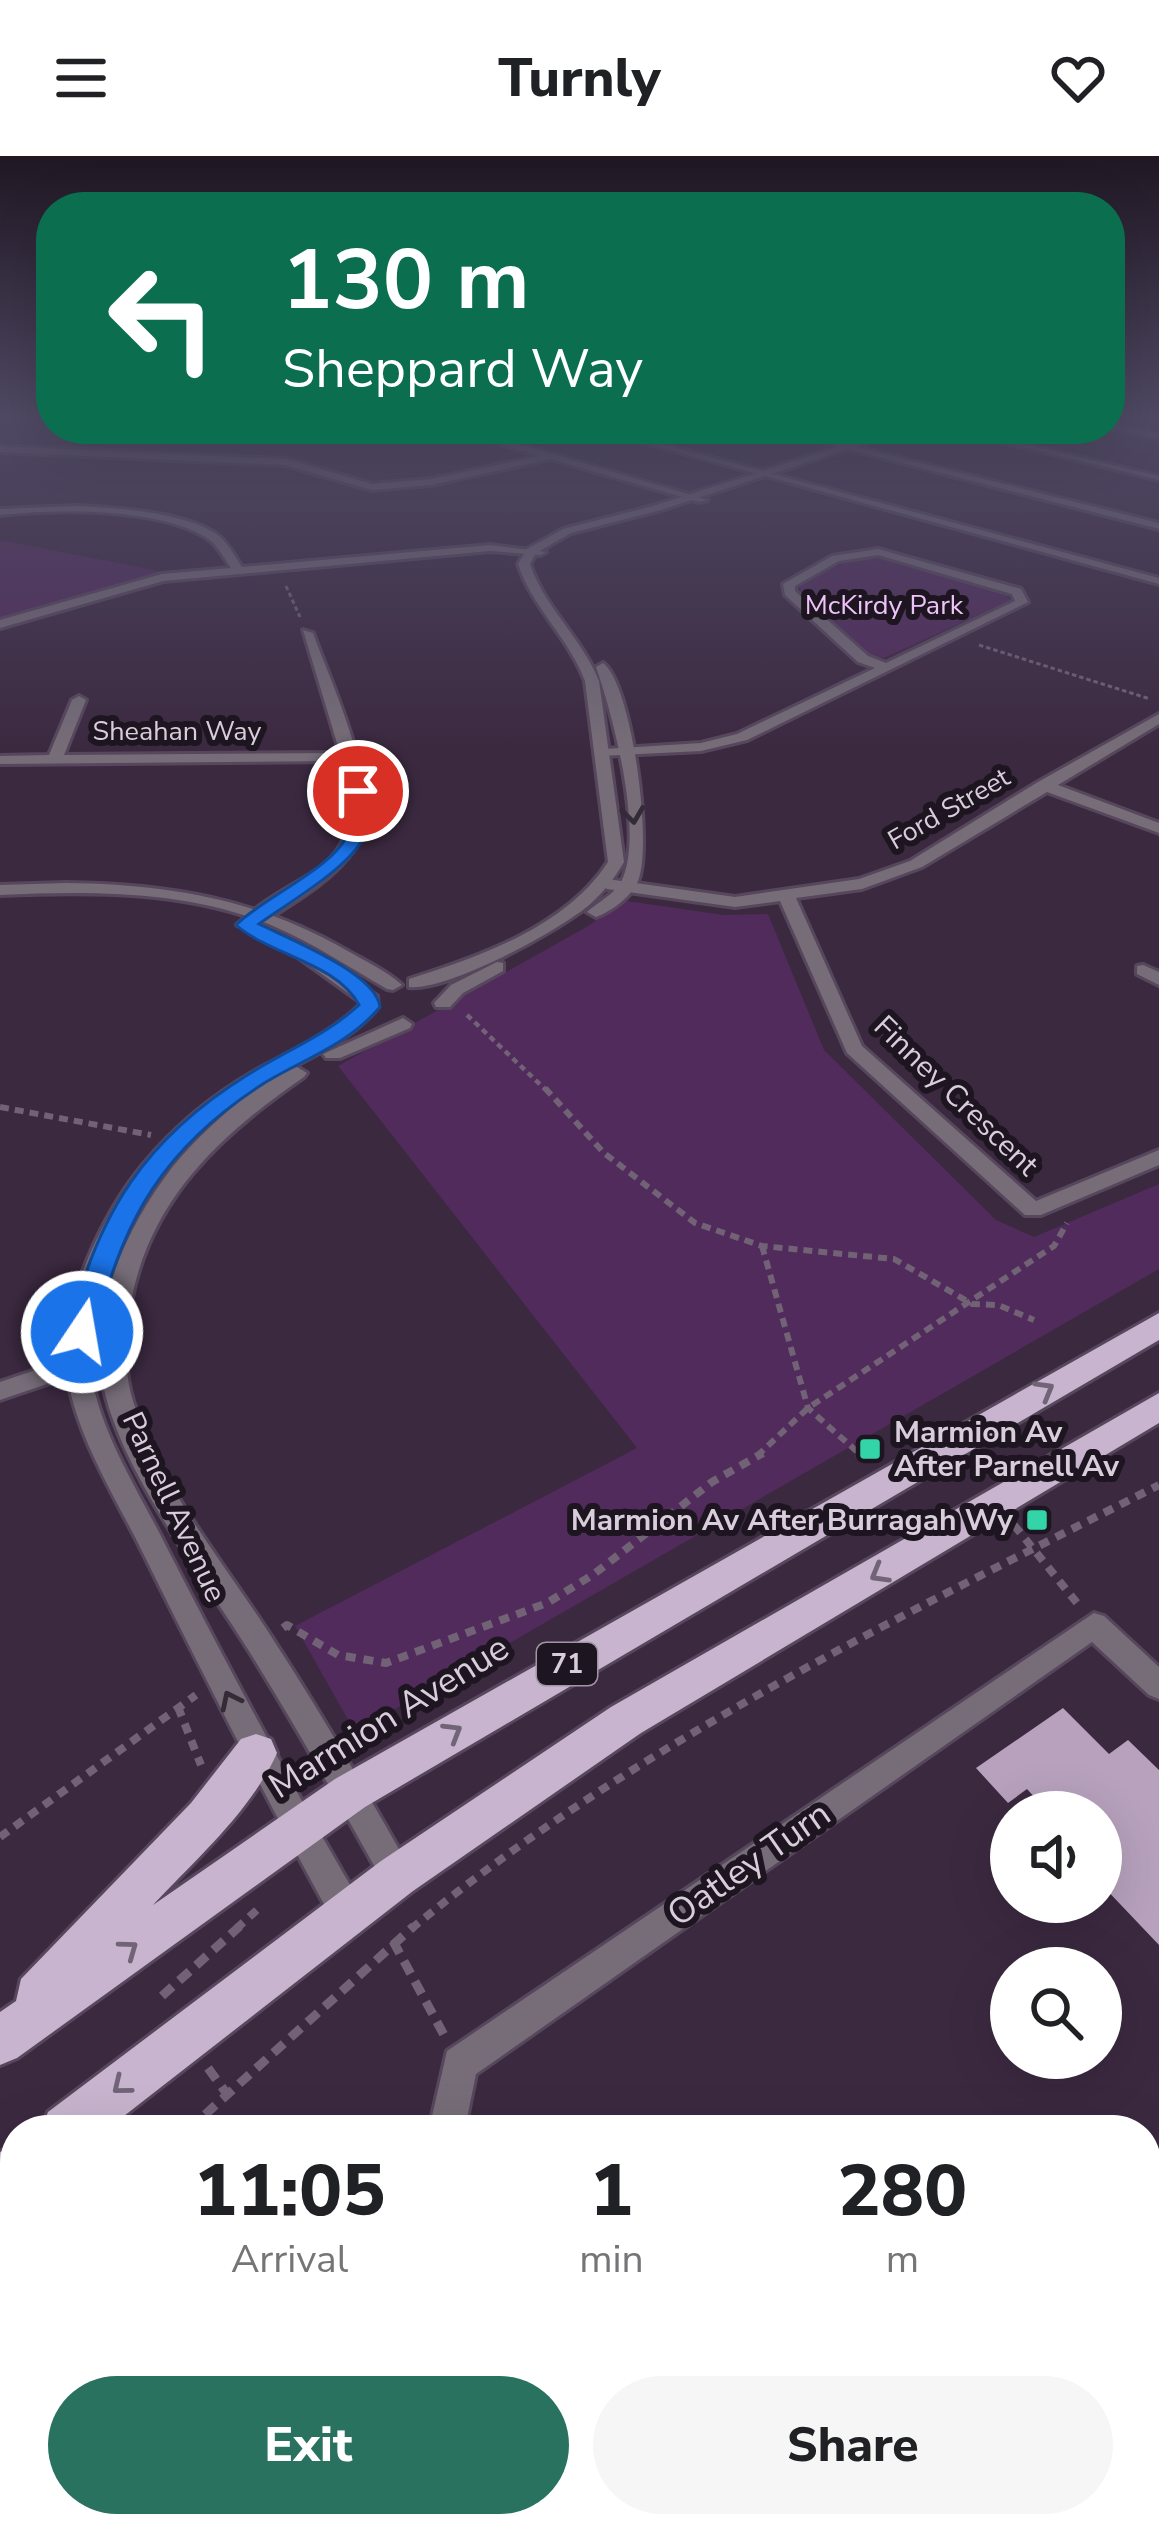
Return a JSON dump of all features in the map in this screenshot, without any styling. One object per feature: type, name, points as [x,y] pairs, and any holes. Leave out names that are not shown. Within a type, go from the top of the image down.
[{"type":"highway","name":"Marmion Avenue","points":[[0,2039],[350,1793],[1159,1324]]},
{"type":"highway","points":[[85,2115],[347,1912],[626,1720],[1159,1406]]},
{"type":"highway","points":[[0,2039],[206,1817],[256,1753]]},
{"type":"street","points":[[194,529],[213,535],[238,570]]},
{"type":"street","points":[[0,890],[64,887],[157,892],[253,920],[393,985],[415,983],[465,966],[573,910],[607,884],[616,862],[605,753],[592,681],[582,656],[524,564],[536,552],[590,529]]},
{"type":"street","points":[[0,624],[123,587],[238,570],[490,548],[536,552]]},
{"type":"street","points":[[536,552],[538,566],[607,678],[624,753],[637,858],[627,887]]},
{"type":"street","points":[[605,753],[701,747],[742,737],[954,637],[1022,602],[1017,592],[878,552],[836,558],[789,584],[789,592],[863,659],[888,668]]},
{"type":"street","points":[[253,920],[332,863],[358,830],[362,812],[307,633]]},
{"type":"street","points":[[55,759],[79,700]]},
{"type":"street","name":"Ford Street","points":[[607,884],[735,902],[862,884],[916,864],[1159,718]]},
{"type":"street","name":"Sheahan Way","points":[[0,760],[346,757]]},
{"type":"street","points":[[1043,785],[1159,828]]},
{"type":"street","name":"Parnell Avenue","points":[[397,1876],[184,1524],[129,1422],[114,1376],[116,1320],[128,1262],[144,1222],[184,1163],[240,1111],[303,1069],[403,1024],[425,1020],[461,987],[574,927],[627,887]]},
{"type":"street","name":"Finney Crescent","points":[[787,897],[854,1049],[1033,1210],[1159,1157]]},
{"type":"street","points":[[0,900],[127,900],[253,920],[322,964],[370,1003],[380,1019],[403,1024]]},
{"type":"street","points":[[415,983],[438,992],[442,1003]]},
{"type":"street","points":[[77,1365],[98,1265],[139,1184],[208,1112],[259,1077],[337,1036],[393,985]]},
{"type":"street","points":[[0,1391],[114,1358]]},
{"type":"street","name":"Parnell Avenue","points":[[77,1365],[116,1466],[256,1753],[347,1912]]},
{"type":"street","points":[[1094,1625],[1159,1686]]},
{"type":"street","name":"Oatley Turn","points":[[460,2064],[1094,1625]]},
{"type":"street","points":[[450,2115],[460,2064]]},
{"type":"lane","points":[[967,529],[1159,581]]},
{"type":"path","points":[[277,566],[307,633]]},
{"type":"path","points":[[954,637],[1159,702]]},
{"type":"path","points":[[461,987],[482,1000],[465,1013],[522,1063],[604,1153],[695,1223],[762,1246],[894,1259],[972,1304],[998,1305],[1034,1320]]},
{"type":"path","points":[[0,1106],[178,1140]]},
{"type":"path","points":[[262,1646],[287,1624],[338,1655],[386,1663],[547,1603],[622,1553],[712,1482],[767,1451],[808,1408],[1054,1246],[1068,1221],[1061,1198]]},
{"type":"path","points":[[762,1246],[808,1408],[888,1480]]},
{"type":"path","points":[[204,2115],[393,1943],[472,1878],[638,1767],[846,1644],[1159,1485]]},
{"type":"path","points":[[998,1505],[1094,1625]]},
{"type":"path","points":[[0,1838],[219,1678]]},
{"type":"path","points":[[178,1708],[202,1768]]},
{"type":"path","points":[[397,1876],[393,1943],[460,2064]]},
{"type":"path","points":[[162,1996],[274,1894]]},
{"type":"path","points":[[206,2065],[227,2094]]},
{"type":"green space","points":[[0,540],[164,572],[0,618]]},
{"type":"green space","name":"McKirdy Park","points":[[864,555],[888,556],[1000,590],[1011,600],[884,658],[869,656],[801,594],[799,582]]},
{"type":"green space","points":[[620,900],[724,915],[768,914],[824,1050],[996,1220],[1034,1237],[1159,1184],[1159,1269],[355,1732],[295,1626],[637,1448],[338,1066],[590,925]]},
{"type":"building","points":[[1063,1708],[1109,1754],[1128,1740],[1159,1770],[1159,1945],[1122,1906],[1122,1791],[997,1791],[976,1768]]},
{"type":"place","name":"Marmion Av After Parnell Av","points":[[870,1449]]},
{"type":"place","name":"Marmion Av After Burragah Wy","points":[[1037,1520]]},
{"type":"route","points":[[82,1332],[98,1265],[139,1184],[208,1112],[259,1077],[337,1036],[369,1007],[370,1000],[354,985],[292,946],[246,925],[332,863],[348,845],[362,812],[358,791]]}]
